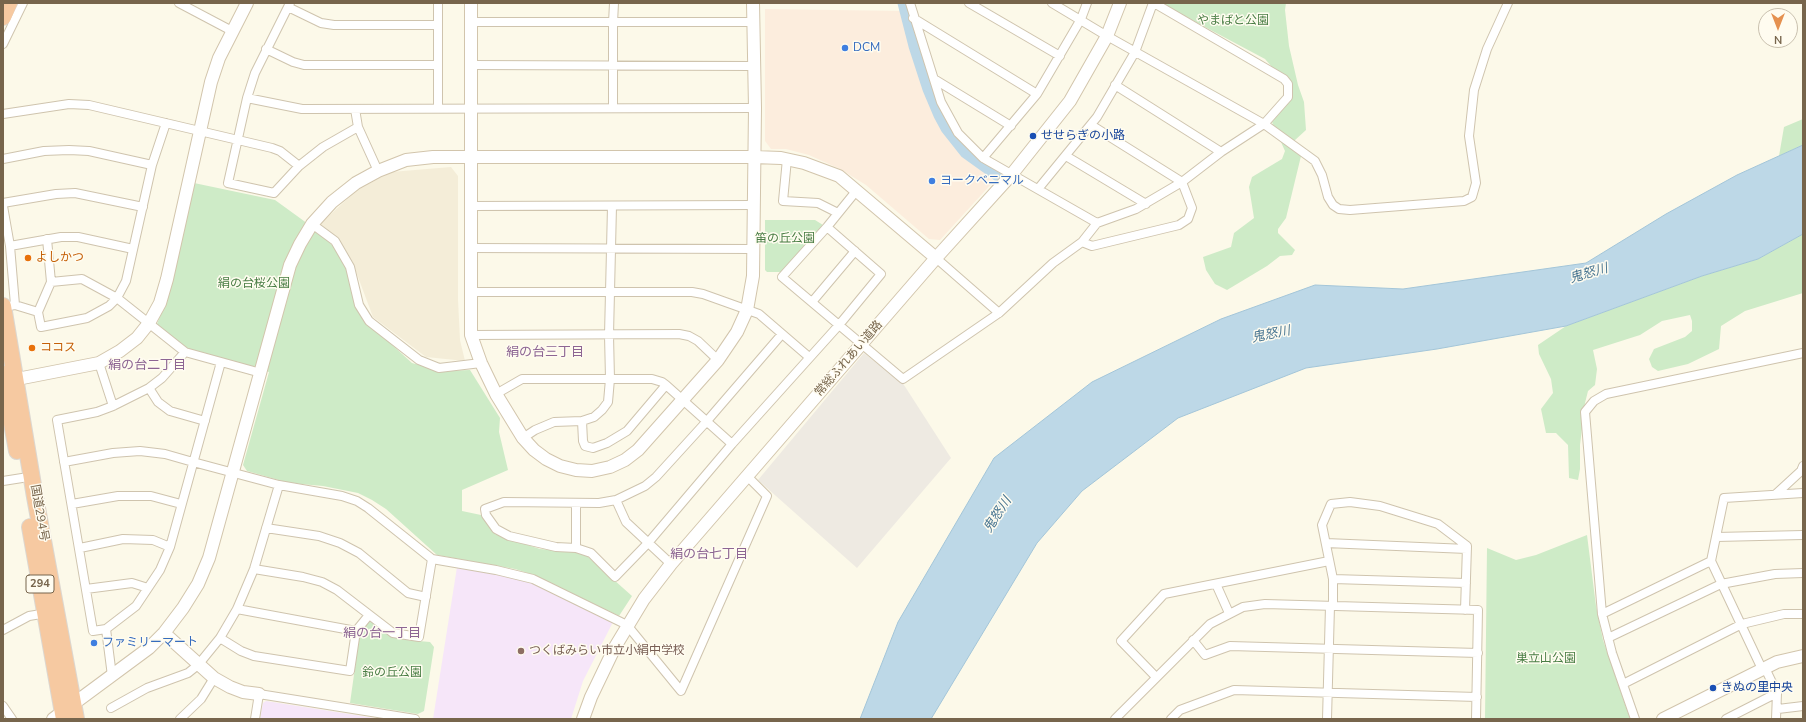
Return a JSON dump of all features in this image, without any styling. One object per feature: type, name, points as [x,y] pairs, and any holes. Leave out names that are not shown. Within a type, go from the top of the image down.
[{"type":"highway","points":[[3,16],[9,3]]},
{"type":"highway","name":"国道294号","points":[[7,306],[7,379],[22,478],[51,612]]},
{"type":"highway","name":"国道294号","points":[[7,379],[35,497],[66,715]]},
{"type":"street","points":[[3,44],[23,3]]},
{"type":"street","points":[[179,3],[232,31]]},
{"type":"street","points":[[7,379],[99,363],[120,352],[137,338],[149,323],[160,303],[167,279],[211,82],[219,58],[247,3]]},
{"type":"street","points":[[438,3],[438,108]]},
{"type":"street","points":[[471,3],[471,335],[481,363],[496,394],[523,438],[534,450],[546,459],[560,466],[576,470],[592,471],[610,467],[625,460],[638,450],[718,360],[737,332],[747,310],[753,276],[755,108],[753,3]]},
{"type":"street","points":[[613,108],[614,3]]},
{"type":"street","points":[[910,3],[913,18],[941,102],[958,132],[983,158],[1096,223]]},
{"type":"street","points":[[969,3],[1060,56]]},
{"type":"street","points":[[1052,3],[1135,52],[1264,124],[1315,161],[1322,176],[1328,197],[1333,205],[1339,209],[1353,210],[1468,200],[1472,198],[1476,183],[1469,136],[1474,90],[1487,49],[1508,3]]},
{"type":"street","points":[[983,158],[1036,94],[1081,19],[1087,3]]},
{"type":"street","name":"常総ふれあい道路","points":[[582,719],[604,667],[628,625],[671,564],[936,258],[1012,174],[1070,101],[1107,36],[1120,3]]},
{"type":"street","points":[[857,190],[827,227],[782,277],[903,379],[999,313],[1053,263],[1082,242],[1096,223],[1146,204],[1182,182],[1221,152],[1264,124],[1288,97],[1288,84],[1284,79],[1154,3],[1135,52],[1091,126],[1038,189]]},
{"type":"street","points":[[358,127],[323,147],[299,166],[274,193],[228,183],[237,139],[254,73],[289,5],[321,23],[334,25],[438,25]]},
{"type":"street","points":[[913,18],[1036,94]]},
{"type":"street","points":[[471,22],[753,22]]},
{"type":"street","points":[[266,48],[293,62],[304,65],[438,65]]},
{"type":"street","points":[[471,65],[753,66]]},
{"type":"street","points":[[934,79],[1011,126]]},
{"type":"street","points":[[1115,85],[1221,152]]},
{"type":"street","points":[[247,98],[302,109],[755,108]]},
{"type":"street","points":[[3,114],[69,104],[89,105],[237,139],[280,151],[299,166]]},
{"type":"street","points":[[356,109],[358,127],[378,171]]},
{"type":"street","points":[[47,239],[51,282],[38,312],[41,327],[87,318],[100,312],[117,298],[126,281],[152,165],[166,123]]},
{"type":"street","points":[[1082,242],[1092,246],[1179,225],[1188,219],[1192,208],[1182,182],[1091,126]]},
{"type":"street","points":[[3,159],[44,151],[69,150],[89,151],[152,165]]},
{"type":"street","points":[[1066,156],[1146,204]]},
{"type":"street","points":[[66,715],[112,676],[149,648],[164,633],[183,608],[198,584],[209,558],[290,265],[312,224],[332,202],[356,183],[378,171],[406,160],[433,157],[754,157],[787,159],[825,170],[839,176],[999,313]]},
{"type":"street","points":[[787,159],[782,201],[818,203],[838,213]]},
{"type":"street","points":[[3,203],[56,194],[75,193],[143,207]]},
{"type":"street","points":[[471,206],[754,205]]},
{"type":"street","points":[[3,206],[10,246],[7,306],[38,312]]},
{"type":"street","points":[[523,438],[535,430],[554,422],[582,421],[594,417],[608,402],[610,379],[609,335],[612,206]]},
{"type":"street","points":[[312,224],[335,241],[350,267],[359,305],[369,321],[419,360],[439,368],[481,363]]},
{"type":"street","points":[[782,334],[707,421],[656,477],[644,486],[616,500],[600,503],[504,502],[485,509],[486,515],[496,529],[509,536],[556,547],[576,548],[591,553],[615,577],[648,544],[732,444],[839,325],[881,274],[827,227]]},
{"type":"street","points":[[10,246],[61,237],[78,237],[133,249]]},
{"type":"street","points":[[470,248],[753,249]]},
{"type":"street","points":[[812,302],[855,251]]},
{"type":"street","points":[[51,282],[82,279],[117,298],[185,352],[261,373]]},
{"type":"street","points":[[471,292],[692,292],[703,294],[760,314],[809,357]]},
{"type":"street","points":[[471,335],[679,334],[689,336],[698,341],[718,360]]},
{"type":"street","points":[[185,352],[162,378],[149,388],[113,406],[97,412],[57,420],[93,631],[106,629],[136,606],[160,570],[170,547],[221,362]]},
{"type":"street","points":[[1635,719],[1608,638],[1602,614],[1585,412],[1589,406],[1606,394],[1803,353]]},
{"type":"street","points":[[99,363],[113,406]]},
{"type":"street","points":[[496,394],[522,379],[652,379],[666,385],[732,444]]},
{"type":"street","points":[[582,421],[583,441],[586,446],[593,448],[607,444],[627,431],[666,385]]},
{"type":"street","points":[[149,388],[158,402],[170,411],[205,421]]},
{"type":"street","points":[[64,462],[113,453],[140,451],[165,454],[279,485],[342,496],[357,501],[432,559],[496,570],[534,579],[628,625],[681,691],[767,496],[747,476]]},
{"type":"street","points":[[1776,494],[1801,471],[1803,466]]},
{"type":"street","points":[[3,481],[22,478]]},
{"type":"street","points":[[110,708],[148,688],[188,673],[198,665],[220,638],[237,609],[254,569],[279,485]]},
{"type":"street","points":[[1776,719],[1778,709],[1777,693],[1763,669],[1711,561],[1724,498],[1803,493]]},
{"type":"street","points":[[72,504],[118,496],[151,496],[181,504]]},
{"type":"street","points":[[616,500],[626,522],[671,564]]},
{"type":"street","points":[[1327,719],[1328,650],[1333,579],[1322,525],[1331,504],[1350,502],[1380,506],[1438,524],[1467,546],[1465,610]]},
{"type":"street","points":[[576,503],[576,548]]},
{"type":"street","points":[[266,528],[318,536],[340,543],[358,553],[408,593],[426,597]]},
{"type":"street","points":[[1716,537],[1803,535]]},
{"type":"street","points":[[80,548],[123,539],[153,540],[170,547]]},
{"type":"street","points":[[1326,543],[1467,549]]},
{"type":"street","points":[[254,569],[303,577],[322,582],[337,590],[393,633],[419,637],[432,559]]},
{"type":"street","points":[[1156,677],[1121,641],[1164,594],[1329,561]]},
{"type":"street","points":[[1602,614],[1711,561]]},
{"type":"street","points":[[1608,638],[1722,584],[1775,574],[1803,573]]},
{"type":"street","points":[[1333,579],[1466,583]]},
{"type":"street","points":[[86,589],[132,583],[148,588]]},
{"type":"street","points":[[1216,584],[1229,613]]},
{"type":"street","points":[[1116,719],[1210,624],[1229,613],[1243,608],[1265,604],[1478,610],[1476,719]]},
{"type":"street","points":[[237,609],[356,631]]},
{"type":"street","points":[[3,630],[29,616],[51,612]]},
{"type":"street","points":[[1623,684],[1742,624],[1784,614],[1803,614]]},
{"type":"street","points":[[220,638],[241,651],[254,656],[350,671],[356,631],[370,615]]},
{"type":"street","points":[[106,629],[112,676]]},
{"type":"street","points":[[164,633],[214,678],[243,692],[415,719]]},
{"type":"street","points":[[1193,640],[1206,655],[1230,646],[1328,650],[1478,653]]},
{"type":"street","points":[[1663,719],[1778,662],[1803,656]]},
{"type":"street","points":[[180,719],[201,698],[214,678]]},
{"type":"street","points":[[1171,719],[1180,710],[1234,690],[1477,697]]},
{"type":"street","points":[[1728,718],[1777,693]]},
{"type":"street","points":[[255,719],[259,694]]},
{"type":"street","points":[[3,706],[12,719]]},
{"type":"street","points":[[1778,709],[1803,706]]},
{"type":"shaded area","points":[[765,9],[902,11],[930,106],[939,123],[957,149],[994,181],[940,240],[929,239],[866,185],[840,169],[809,155],[786,149],[771,149],[765,141]]},
{"type":"shaded area","points":[[451,167],[458,176],[458,300],[460,340],[465,361],[426,357],[373,317],[352,261],[338,239],[320,224],[356,191],[391,172]]},
{"type":"shaded area","points":[[864,353],[904,385],[951,458],[857,568],[758,480]]},
{"type":"shaded area","name":"つくばみらい市立小絹中学校","points":[[457,567],[514,577],[540,586],[613,622],[583,681],[571,719],[433,719]]},
{"type":"shaded area","points":[[266,701],[381,719],[260,719],[263,703]]},
{"type":"green space","name":"やまばと公園","points":[[1160,3],[1286,3],[1285,10],[1289,46],[1298,85],[1304,102],[1306,130],[1294,141],[1301,156],[1286,218],[1278,229],[1278,233],[1295,250],[1292,255],[1280,256],[1267,266],[1227,290],[1215,284],[1206,270],[1203,257],[1231,247],[1234,233],[1254,218],[1249,187],[1252,177],[1282,159],[1285,151],[1272,122],[1288,103],[1292,90],[1265,59]]},
{"type":"green space","points":[[1803,119],[1803,145],[1779,156],[1784,127]]},
{"type":"green space","name":"絹の台桜公園","points":[[194,183],[275,200],[315,229],[335,248],[348,268],[368,323],[412,363],[441,371],[470,370],[500,418],[499,432],[508,470],[462,490],[462,511],[481,515],[495,534],[540,549],[580,552],[586,555],[632,596],[619,616],[534,575],[515,569],[437,555],[386,509],[358,493],[323,486],[289,483],[247,471],[243,465],[269,372],[187,349],[157,324],[167,299]]},
{"type":"green space","name":"笛の丘公園","points":[[765,220],[815,220],[823,225],[781,272],[767,272],[765,270]]},
{"type":"green space","points":[[1803,234],[1803,293],[1745,311],[1721,326],[1719,349],[1688,364],[1658,371],[1652,367],[1649,359],[1654,349],[1685,337],[1692,331],[1692,321],[1690,315],[1662,321],[1640,335],[1593,350],[1597,369],[1595,385],[1588,391],[1585,403],[1578,480],[1569,478],[1568,445],[1556,433],[1546,433],[1541,409],[1553,393],[1551,379],[1539,354],[1538,345],[1566,326],[1702,276],[1758,259]]},
{"type":"green space","name":"巣立山公園","points":[[1587,535],[1596,606],[1603,640],[1630,719],[1485,719],[1487,548],[1516,560],[1536,555]]},
{"type":"green space","name":"鈴の丘公園","points":[[368,622],[372,622],[393,637],[430,642],[434,647],[424,711],[418,714],[350,703],[360,632]]},
{"type":"water","name":"鬼怒川","points":[[1803,145],[1803,234],[1758,259],[1702,276],[1566,326],[1437,349],[1306,368],[1178,418],[1082,491],[1037,543],[931,719],[860,719],[898,622],[994,458],[1092,382],[1221,319],[1315,285],[1403,289],[1586,263],[1666,214],[1737,175]]},
{"type":"waterway","points":[[904,3],[915,46],[929,89],[947,128],[966,152],[998,175]]},
{"type":"place","name":"DCM","points":[[845,48]]},
{"type":"place","name":"せせらぎの小路","points":[[1033,136]]},
{"type":"place","name":"ヨークベニマル","points":[[932,181]]},
{"type":"place","name":"よしかつ","points":[[28,258]]},
{"type":"place","name":"ココス","points":[[32,348]]},
{"type":"place","name":"ファミリーマート","points":[[94,643]]},
{"type":"place","name":"つくばみらい市立小絹中学校","points":[[521,651]]},
{"type":"place","name":"きぬの里中央","points":[[1713,688]]},
{"type":"district","name":"絹の台三丁目","points":[[545,353]]},
{"type":"district","name":"絹の台二丁目","points":[[147,366]]},
{"type":"district","name":"絹の台七丁目","points":[[709,555]]},
{"type":"district","name":"絹の台一丁目","points":[[382,634]]}]
